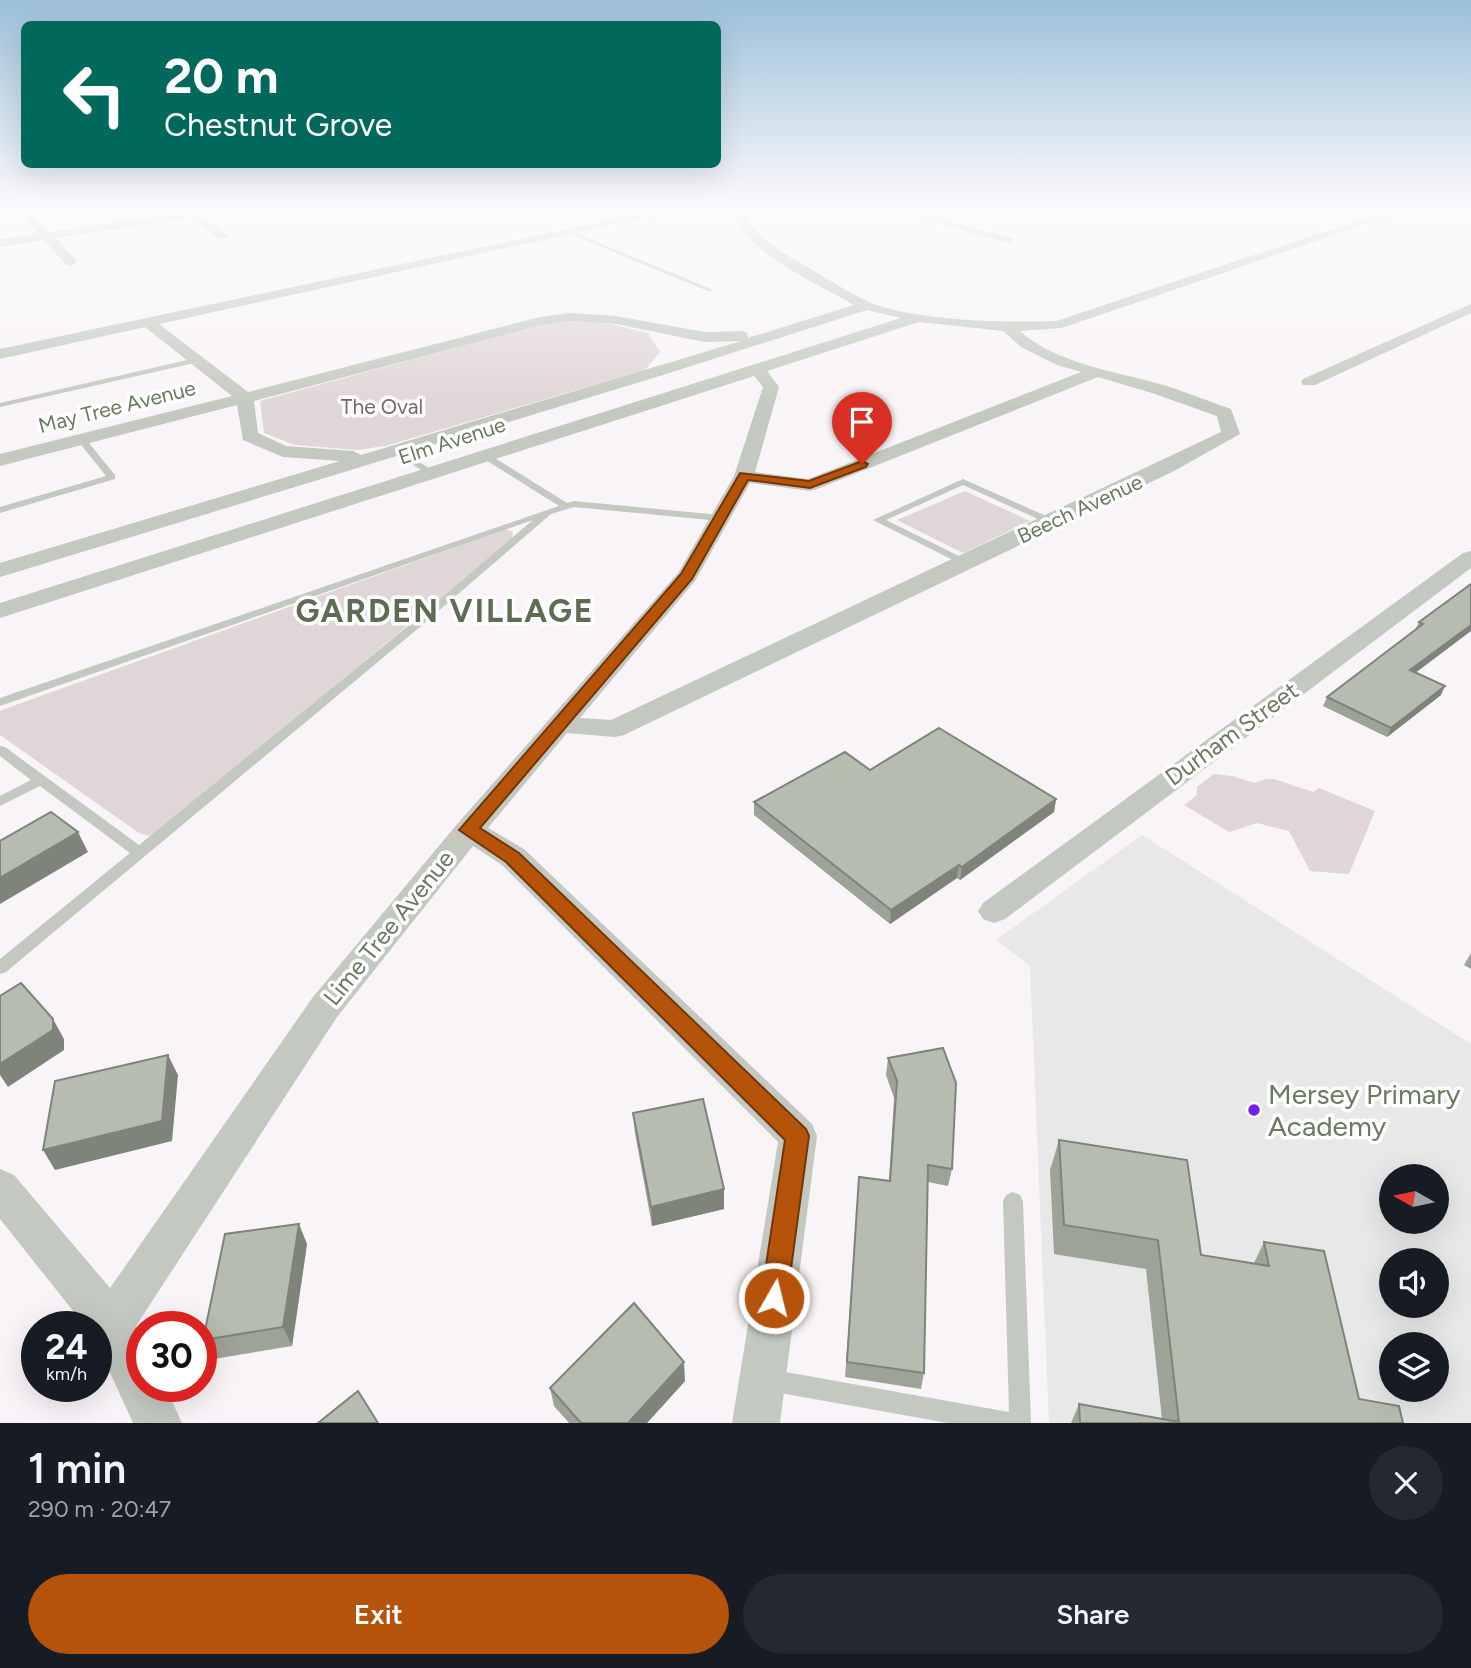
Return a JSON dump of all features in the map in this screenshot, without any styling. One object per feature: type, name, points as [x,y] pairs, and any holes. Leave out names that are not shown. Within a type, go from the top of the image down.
[{"type":"street","points":[[0,354],[365,275]]},
{"type":"street","points":[[813,275],[866,306],[919,318],[1007,327],[1057,326],[1207,275]]},
{"type":"street","name":"Elm Avenue","points":[[0,570],[660,371],[866,306]]},
{"type":"street","points":[[1309,382],[1471,308]]},
{"type":"street","points":[[245,398],[540,321],[570,317],[616,320],[705,337],[768,336]]},
{"type":"street","name":"Elm Avenue","points":[[0,611],[919,318]]},
{"type":"street","points":[[147,322],[245,398],[249,436],[283,451],[369,459]]},
{"type":"street","name":"Beech Avenue","points":[[559,724],[615,729],[1231,434],[1225,413],[1157,389],[1063,362],[1026,344],[1007,327]]},
{"type":"street","points":[[660,330],[674,349],[660,371]]},
{"type":"street","name":"Lime Tree Avenue","points":[[112,1323],[325,1007],[468,830],[687,576],[744,476],[771,387],[756,368]]},
{"type":"street","points":[[744,476],[810,485],[1096,372]]},
{"type":"street","name":"May Tree Avenue","points":[[0,460],[245,398]]},
{"type":"street","name":"Durham Street","points":[[995,911],[1471,558]]},
{"type":"street","points":[[468,830],[513,857],[798,1136],[756,1423]]},
{"type":"street","points":[[0,1188],[100,1311]]},
{"type":"street","points":[[112,1326],[158,1423]]},
{"type":"lane","points":[[675,275],[710,290]]},
{"type":"lane","points":[[0,405],[197,360]]},
{"type":"lane","points":[[0,510],[112,477],[81,439]]},
{"type":"lane","points":[[396,450],[431,472]]},
{"type":"lane","points":[[484,455],[564,505],[720,517]]},
{"type":"lane","points":[[965,563],[878,520],[964,482],[1052,522]]},
{"type":"lane","points":[[0,702],[564,505]]},
{"type":"lane","points":[[0,968],[548,512]]},
{"type":"lane","points":[[0,750],[139,852]]},
{"type":"lane","points":[[0,802],[41,780]]},
{"type":"lane","points":[[1013,1201],[1020,1423]]},
{"type":"lane","points":[[762,1379],[1009,1423]]},
{"type":"shaded area","name":"Mersey Primary Academy","points":[[1142,835],[1471,1044],[1471,1423],[1049,1423],[1030,966],[996,940]]},
{"type":"green space","name":"The Oval","points":[[570,321],[610,324],[648,333],[660,352],[645,370],[385,446],[357,450],[295,445],[264,433],[260,401],[542,324]]},
{"type":"green space","points":[[965,491],[1030,521],[963,553],[897,520]]},
{"type":"green space","points":[[506,529],[513,532],[512,539],[165,826],[149,836],[139,833],[0,735],[0,711]]},
{"type":"green space","points":[[1214,774],[1233,776],[1254,783],[1274,779],[1313,792],[1319,788],[1375,811],[1349,874],[1310,871],[1289,831],[1257,823],[1229,832],[1184,805],[1197,795],[1197,787]]},
{"type":"building","points":[[1471,584],[1471,625],[1410,670],[1445,686],[1391,728],[1327,697],[1423,624],[1419,622]]},
{"type":"building","points":[[939,728],[1056,799],[962,867],[959,865],[891,910],[754,802],[845,752],[870,770]]},
{"type":"building","points":[[51,812],[78,832],[0,878],[0,841]]},
{"type":"building","points":[[21,983],[53,1019],[53,1030],[0,1064],[0,996]]},
{"type":"building","points":[[943,1048],[956,1083],[952,1169],[928,1165],[924,1373],[847,1362],[859,1177],[890,1181],[897,1081],[888,1058]]},
{"type":"building","points":[[168,1055],[162,1121],[43,1150],[55,1081]]},
{"type":"building","points":[[703,1099],[724,1189],[651,1207],[633,1113]]},
{"type":"building","points":[[1059,1140],[1187,1160],[1201,1255],[1269,1266],[1264,1242],[1324,1251],[1359,1399],[1399,1406],[1403,1423],[1080,1423],[1079,1404],[1179,1422],[1158,1240],[1064,1225]]},
{"type":"building","points":[[299,1224],[283,1327],[217,1338],[217,1311],[209,1311],[225,1234]]},
{"type":"building","points":[[634,1303],[684,1362],[628,1423],[581,1423],[550,1388]]},
{"type":"building","points":[[358,1391],[378,1423],[318,1423]]},
{"type":"place","name":"Mersey Primary Academy","points":[[1254,1110]]},
{"type":"district","name":"GARDEN VILLAGE","points":[[445,611]]},
{"type":"route","points":[[774,1298],[798,1136],[513,857],[468,830],[687,576],[744,476],[810,485],[862,464]]}]
